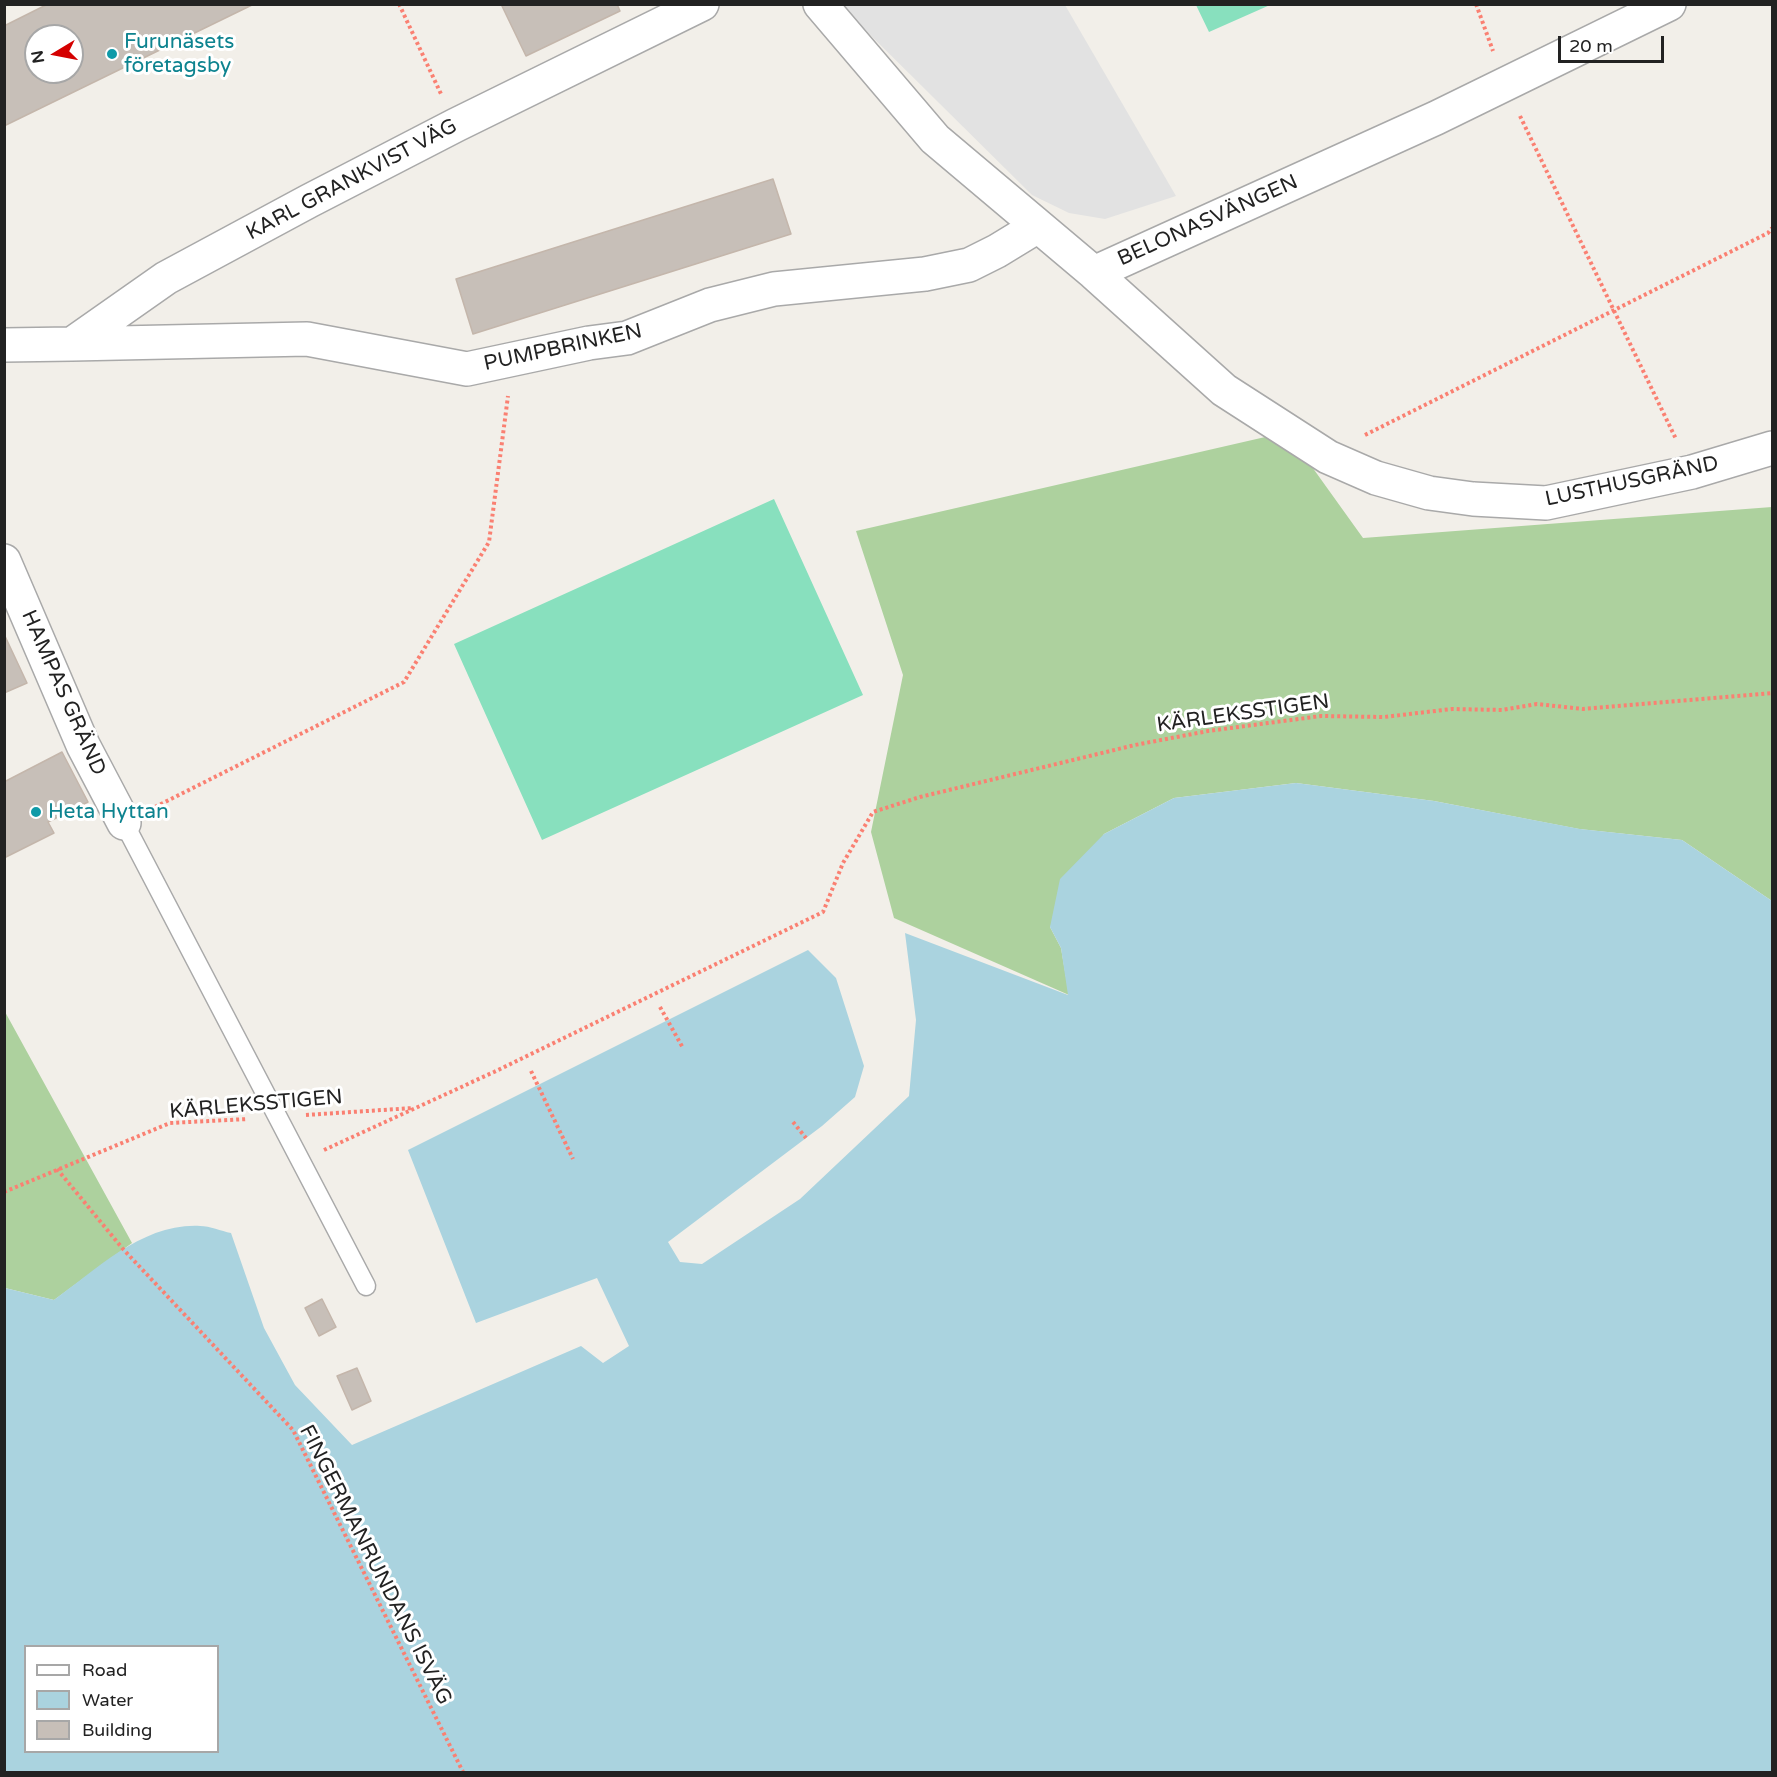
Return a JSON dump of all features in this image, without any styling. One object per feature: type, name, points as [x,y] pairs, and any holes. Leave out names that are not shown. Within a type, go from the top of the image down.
[{"type":"street","name":"KARL GRANKVIST VÄG","points":[[72,344],[166,278],[456,125],[702,4]]},
{"type":"street","name":"BELONASVÄNGEN","points":[[820,4],[935,139],[1094,273],[1505,85],[1669,4]]},
{"type":"street","name":"PUMPBRINKEN","points":[[72,344],[307,339],[467,369],[589,343],[627,338],[710,305],[774,289],[925,274],[969,265],[1038,226]]},
{"type":"street","name":"LUSTHUSGRÄND","points":[[1094,273],[1224,390],[1328,458],[1376,478],[1429,493],[1473,499],[1546,503],[1692,472],[1773,448]]},
{"type":"street","points":[[4,345],[72,344]]},
{"type":"street","name":"HAMPAS GRÄND","points":[[4,561],[83,745],[124,823]]},
{"type":"lane","points":[[124,823],[366,1286]]},
{"type":"path","points":[[399,4],[456,125]]},
{"type":"path","points":[[1476,4],[1505,85],[1692,472]]},
{"type":"path","points":[[1328,458],[1350,443],[1768,233],[1773,228]]},
{"type":"path","points":[[124,823],[404,682],[489,542],[513,360]]},
{"type":"path","name":"KÄRLEKSSTIGEN","points":[[4,1192],[170,1124],[415,1108],[823,912],[843,862],[873,812],[920,797],[1135,745],[1208,731],[1322,716],[1384,717],[1452,709],[1502,710],[1537,704],[1582,709],[1773,693]]},
{"type":"path","points":[[660,1007],[683,1048]]},
{"type":"path","points":[[531,1071],[573,1159]]},
{"type":"path","points":[[300,1160],[415,1108]]},
{"type":"path","points":[[793,1122],[806,1138]]},
{"type":"path","name":"FINGERMANRUNDANS ISVÄG","points":[[57,1170],[123,1249],[293,1430],[463,1773]]},
{"type":"green space","points":[[1196,5],[1270,5],[1209,32]]},
{"type":"green space","points":[[1287,432],[1363,538],[1772,507],[1772,901],[1682,840],[1579,829],[1434,801],[1296,783],[1174,798],[1104,834],[1050,927],[1061,948],[1069,995],[894,918],[871,832],[903,675],[856,531]]},
{"type":"green space","points":[[774,499],[863,695],[542,840],[454,644]]},
{"type":"green space","points":[[4,1010],[132,1243],[54,1300],[5,1288]]},
{"type":"shaded area","points":[[840,5],[1065,5],[1176,196],[1105,219],[1069,213],[1032,195]]},
{"type":"water","points":[[1296,783],[1434,801],[1580,829],[1682,840],[1772,901],[1772,1772],[5,1772],[5,1288],[54,1300],[122,1250],[159,1232],[179,1227],[200,1226],[231,1233],[264,1328],[295,1385],[352,1445],[581,1346],[603,1363],[629,1346],[597,1278],[476,1323],[408,1150],[808,950],[836,978],[864,1066],[855,1097],[822,1126],[668,1242],[680,1262],[702,1264],[800,1199],[909,1096],[916,1020],[905,933],[1068,995],[1061,948],[1050,927],[1060,879],[1104,834],[1174,798]]},
{"type":"building","name":"Furunäsets företagsby","points":[[48,4],[254,4],[4,126],[4,26]]},
{"type":"building","points":[[501,4],[617,4],[620,11],[526,56]]},
{"type":"building","points":[[773,179],[791,234],[473,334],[456,279]]},
{"type":"building","points":[[4,634],[27,683],[4,693]]},
{"type":"building","name":"Heta Hyttan","points":[[62,752],[88,802],[48,822],[54,833],[4,858],[4,782]]},
{"type":"building","points":[[322,1299],[336,1327],[319,1336],[305,1308]]},
{"type":"building","points":[[357,1368],[371,1401],[352,1410],[337,1376]]},
{"type":"place","name":"Furunäsets företagsby","points":[[112,54]]},
{"type":"place","name":"Heta Hyttan","points":[[36,812]]}]
